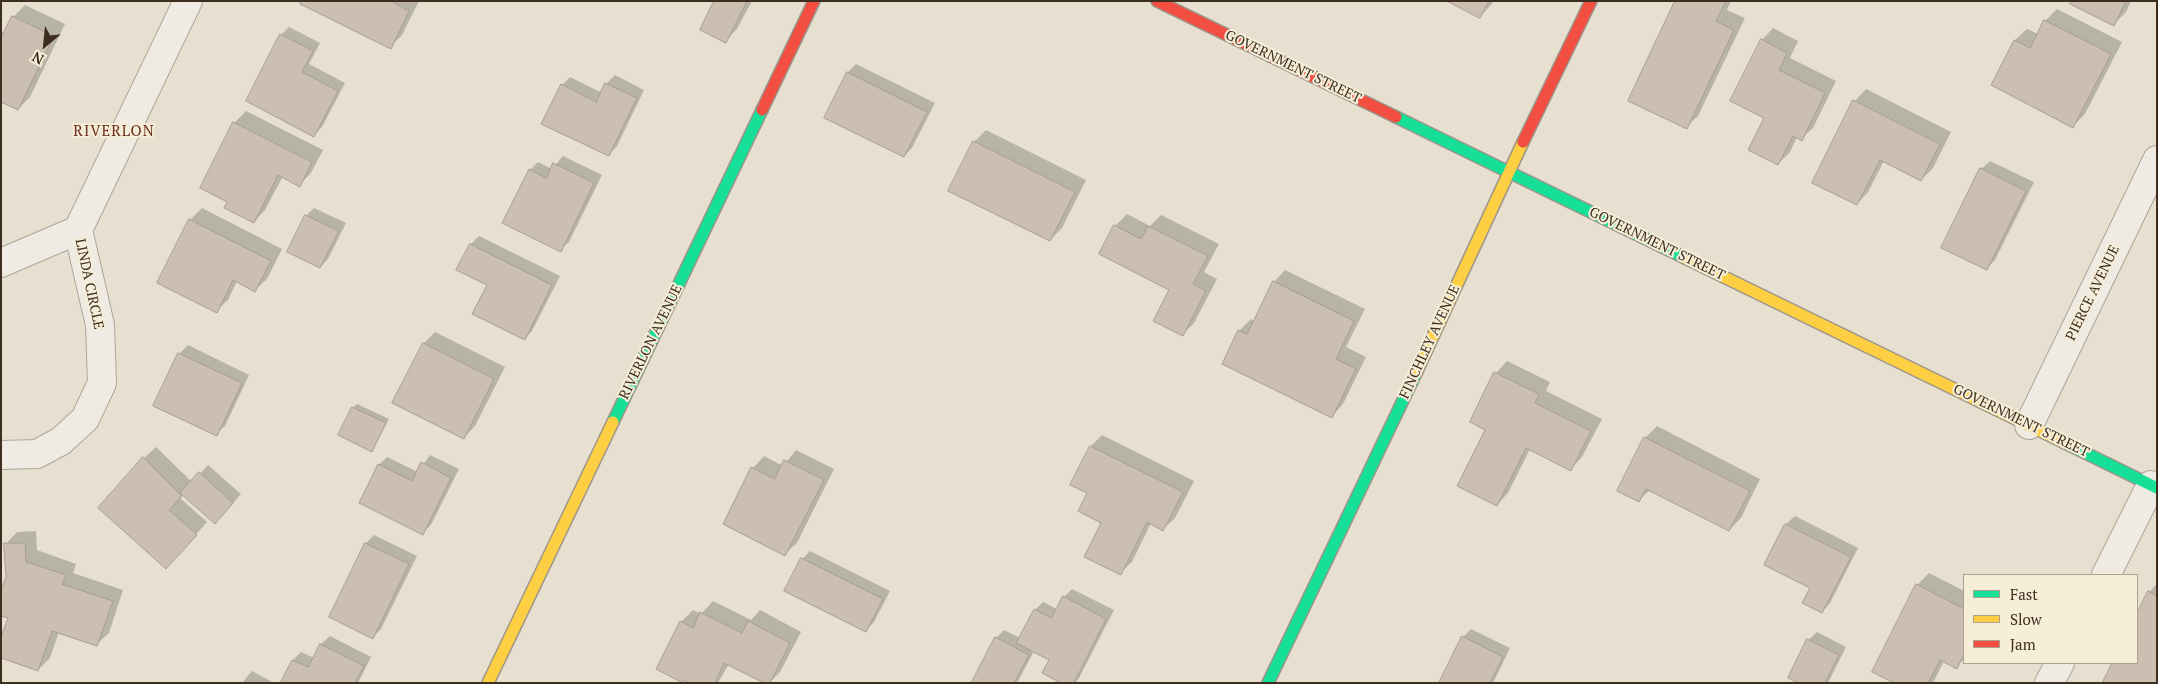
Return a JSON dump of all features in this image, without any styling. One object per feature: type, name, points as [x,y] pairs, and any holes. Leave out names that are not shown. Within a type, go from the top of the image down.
[{"type":"street","name":"LINDA CIRCLE","points":[[1,455],[37,454],[61,441],[85,419],[102,382],[100,325],[78,230],[188,1]]},
{"type":"street","name":"RIVERLON AVENUE","points":[[488,683],[814,1]]},
{"type":"street","name":"GOVERNMENT STREET","points":[[1157,1],[2154,486]]},
{"type":"street","name":"FINCHLEY AVENUE","points":[[1268,683],[1425,354],[1508,171],[1591,1]]},
{"type":"street","name":"PIERCE AVENUE","points":[[2029,425],[2157,160]]},
{"type":"street","name":"LINDA CIRCLE","points":[[1,264],[78,230]]},
{"type":"street","points":[[2107,574],[2154,486]]},
{"type":"street","points":[[2049,683],[2059,664]]},
{"type":"building","points":[[301,1],[391,1],[409,11],[391,49],[300,4]]},
{"type":"building","points":[[714,1],[747,1],[726,43],[700,30]]},
{"type":"building","points":[[1447,1],[1489,1],[1480,18]]},
{"type":"building","points":[[1675,1],[1726,1],[1716,21],[1734,30],[1687,129],[1628,101]]},
{"type":"building","points":[[2071,1],[2126,1],[2114,26],[2070,4]]},
{"type":"building","points":[[12,16],[54,36],[18,110],[1,102],[1,38]]},
{"type":"building","points":[[2044,20],[2111,54],[2073,128],[1991,85],[2014,40],[2030,48]]},
{"type":"building","points":[[280,34],[313,51],[302,72],[338,91],[314,137],[246,101]]},
{"type":"building","points":[[1761,39],[1787,53],[1779,70],[1825,93],[1802,141],[1793,136],[1778,165],[1748,150],[1764,118],[1730,101]]},
{"type":"building","points":[[847,72],[927,112],[904,157],[824,118]]},
{"type":"building","points":[[605,83],[637,98],[609,156],[541,124],[561,84],[596,102]]},
{"type":"building","points":[[1853,100],[1940,144],[1921,181],[1880,160],[1857,205],[1812,183]]},
{"type":"building","points":[[233,122],[312,162],[300,187],[278,175],[254,223],[224,208],[227,202],[200,188]]},
{"type":"building","points":[[973,141],[1075,192],[1050,241],[948,191]]},
{"type":"building","points":[[553,163],[594,183],[561,252],[502,223],[529,169],[546,178]]},
{"type":"building","points":[[1980,168],[2026,191],[1987,270],[1941,248]]},
{"type":"building","points":[[305,215],[339,231],[320,268],[287,252]]},
{"type":"building","points":[[189,219],[271,261],[255,292],[233,280],[217,313],[157,283]]},
{"type":"building","points":[[1114,225],[1141,239],[1148,226],[1208,256],[1193,284],[1206,291],[1183,336],[1153,321],[1169,290],[1099,254]]},
{"type":"building","points":[[470,244],[552,285],[525,340],[472,314],[487,285],[456,270]]},
{"type":"building","points":[[1273,281],[1354,321],[1336,359],[1356,369],[1332,418],[1222,364],[1238,330],[1247,334]]},
{"type":"building","points":[[423,343],[494,379],[464,439],[392,403]]},
{"type":"building","points":[[178,353],[242,383],[217,436],[153,406]]},
{"type":"building","points":[[1494,372],[1539,394],[1535,403],[1591,431],[1571,471],[1526,448],[1497,506],[1457,486],[1485,430],[1470,422]]},
{"type":"building","points":[[352,407],[386,423],[372,452],[338,435]]},
{"type":"building","points":[[1644,437],[1750,491],[1729,531],[1646,489],[1639,502],[1617,491]]},
{"type":"building","points":[[1090,446],[1183,492],[1163,531],[1147,522],[1121,575],[1084,557],[1101,523],[1078,511],[1087,493],[1070,485]]},
{"type":"building","points":[[143,457],[182,496],[169,510],[197,535],[166,569],[98,508]]},
{"type":"building","points":[[784,460],[824,480],[785,556],[723,524],[751,467],[774,479]]},
{"type":"building","points":[[421,462],[451,478],[423,535],[359,503],[378,464],[412,481]]},
{"type":"building","points":[[199,472],[233,503],[215,524],[180,493]]},
{"type":"building","points":[[1785,524],[1851,557],[1822,613],[1802,603],[1810,588],[1764,565]]},
{"type":"building","points":[[4,543],[25,543],[26,562],[66,575],[62,584],[113,601],[97,646],[52,631],[38,671],[1,658],[1,637],[8,618],[1,616],[1,590],[6,577]]},
{"type":"building","points":[[365,543],[409,564],[373,639],[329,617]]},
{"type":"building","points":[[801,558],[883,599],[866,632],[784,591]]},
{"type":"building","points":[[1916,584],[1963,608],[1963,656],[1957,669],[1940,660],[1928,683],[1894,683],[1872,672]]},
{"type":"building","points":[[2148,591],[2157,596],[2157,683],[2102,683],[2112,664],[2138,664],[2138,611]]},
{"type":"building","points":[[1063,596],[1106,619],[1074,683],[1061,683],[1042,673],[1049,660],[1016,643],[1034,609],[1051,618]]},
{"type":"building","points":[[700,612],[742,633],[748,621],[790,643],[770,683],[764,683],[724,663],[715,683],[689,683],[684,680],[683,683],[656,669],[680,621],[693,628]]},
{"type":"building","points":[[1462,636],[1503,657],[1490,683],[1439,683]]},
{"type":"building","points":[[995,637],[1029,655],[1014,683],[974,683],[972,682]]},
{"type":"building","points":[[1807,639],[1839,655],[1825,683],[1798,683],[1788,678]]},
{"type":"building","points":[[320,644],[364,666],[355,683],[280,683],[292,660],[308,667]]},
{"type":"traffic: fast","points":[[613,422],[762,110]]},
{"type":"traffic: fast","points":[[1396,117],[1685,258]]},
{"type":"traffic: fast","points":[[1268,683],[1417,371]]},
{"type":"traffic: fast","points":[[2065,443],[2157,488]]},
{"type":"traffic: slow","points":[[1417,371],[1523,142]]},
{"type":"traffic: slow","points":[[1685,258],[2065,443]]},
{"type":"traffic: slow","points":[[488,683],[613,422]]},
{"type":"traffic: jam","points":[[762,110],[814,1]]},
{"type":"traffic: jam","points":[[1157,1],[1396,117]]},
{"type":"traffic: jam","points":[[1523,142],[1591,1]]},
{"type":"district","name":"RIVERLON","points":[[114,132]]}]
